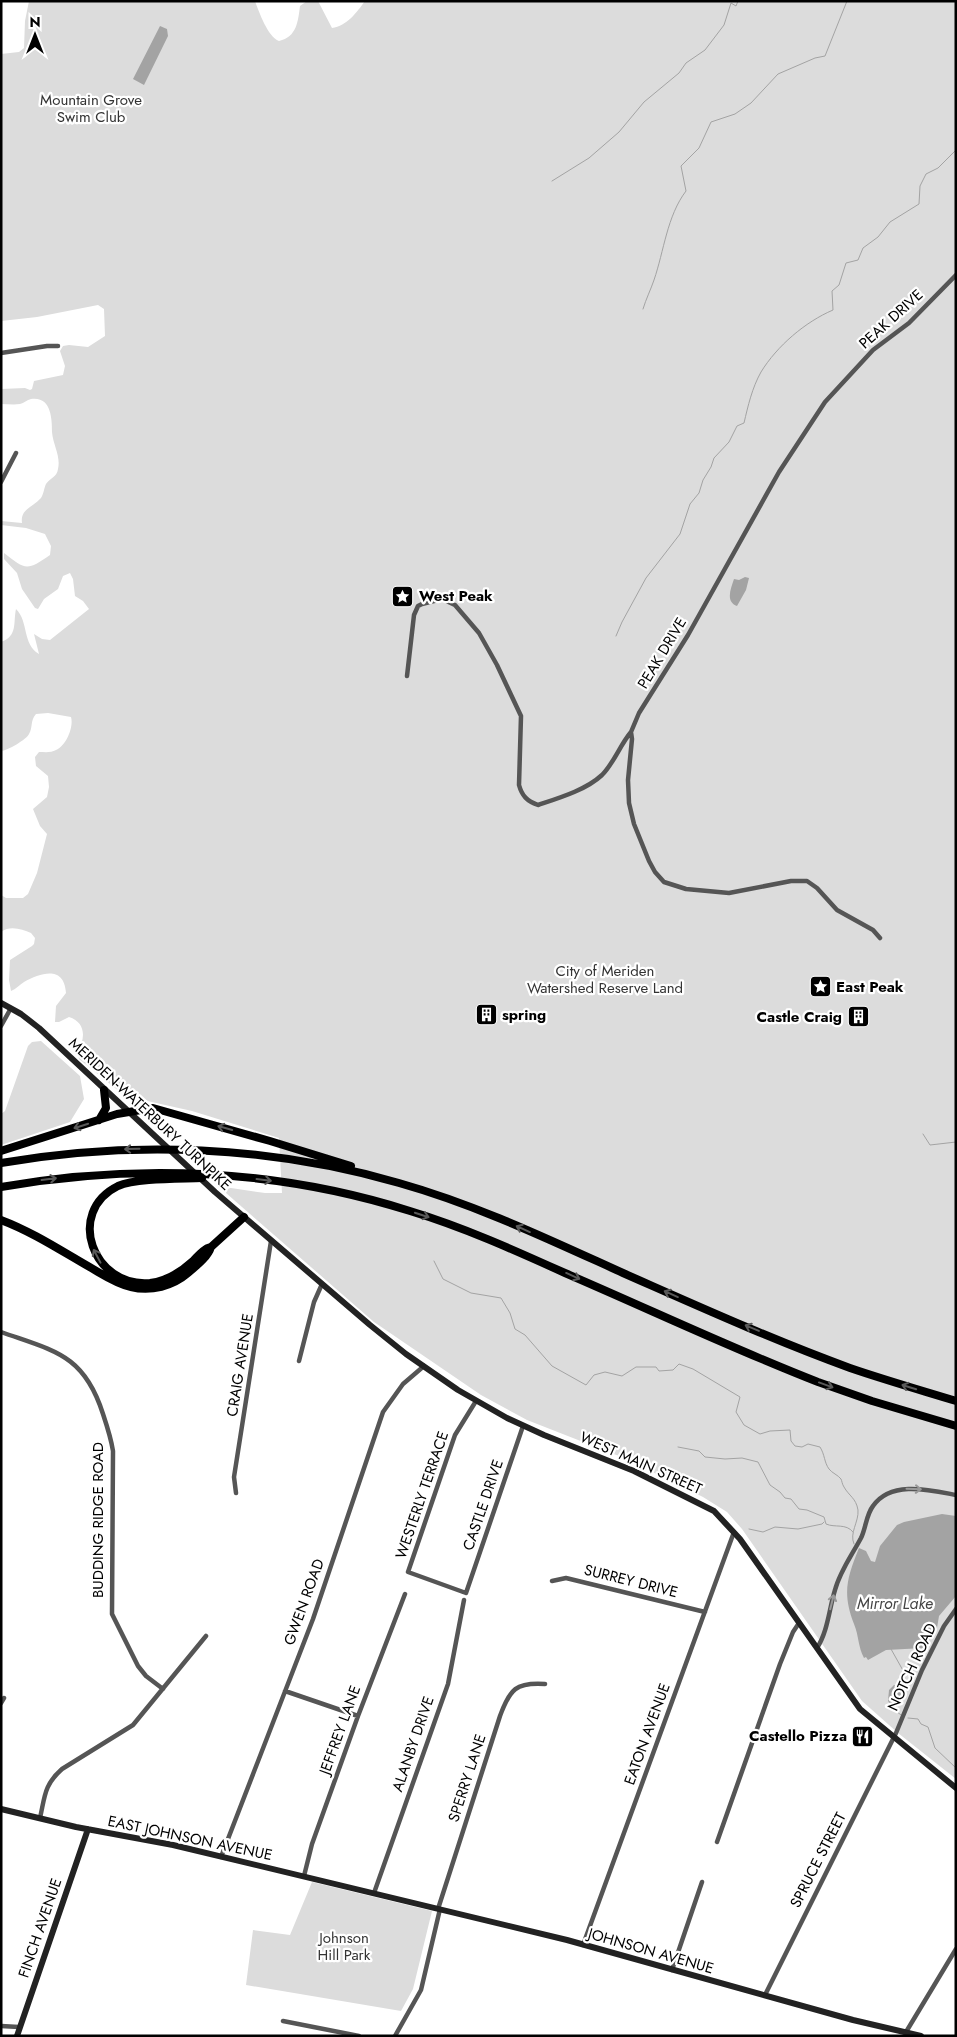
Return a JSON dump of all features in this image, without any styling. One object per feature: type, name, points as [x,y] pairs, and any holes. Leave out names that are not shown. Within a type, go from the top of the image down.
[{"type":"highway","points":[[98,1120],[106,1108],[104,1090]]},
{"type":"highway","points":[[1,1151],[98,1120],[150,1108],[368,1170],[388,1180]]},
{"type":"highway","points":[[1,1163],[91,1151],[190,1150],[248,1154],[295,1160],[388,1180],[430,1192],[484,1212],[703,1308],[824,1358],[956,1401]]},
{"type":"highway","points":[[1,1187],[47,1180],[111,1174],[180,1173],[238,1177],[336,1192],[395,1206],[447,1223],[502,1245],[807,1378],[872,1401],[956,1426]]},
{"type":"highway","points":[[238,1177],[222,1179],[193,1178],[137,1182],[122,1185],[110,1191],[95,1210],[90,1224],[92,1246],[101,1264],[116,1276],[133,1282],[151,1283],[171,1277],[184,1269],[244,1216]]},
{"type":"highway","points":[[1,1220],[26,1231],[115,1281],[137,1288],[159,1287],[176,1281],[209,1254],[211,1247]]},
{"type":"main road","name":"MERIDEN-WATERBURY TURNPIKE","points":[[1,1003],[39,1028],[159,1142],[278,1247]]},
{"type":"main road","name":"WEST MAIN STREET","points":[[278,1247],[382,1335],[476,1401],[523,1426],[658,1482],[706,1506],[721,1517],[734,1532],[860,1709],[956,1788]]},
{"type":"main road","name":"EAST JOHNSON AVENUE","points":[[1,1809],[88,1829],[173,1845],[374,1893]]},
{"type":"main road","name":"FINCH AVENUE","points":[[16,2036],[88,1829]]},
{"type":"main road","name":"JOHNSON AVENUE","points":[[374,1893],[583,1945],[921,2036]]},
{"type":"street","name":"PEAK DRIVE","points":[[880,938],[873,930],[837,910],[817,888],[807,881],[791,881],[729,892],[686,889],[664,882],[655,872],[649,861],[634,824],[628,803],[631,732],[639,713],[693,627],[774,480],[825,402],[873,350],[909,323],[956,275]]},
{"type":"street","points":[[1,354],[47,346],[58,346]]},
{"type":"street","points":[[1,482],[16,454]]},
{"type":"street","points":[[407,676],[414,615],[418,606],[442,599],[455,605],[480,633],[521,716],[519,785],[522,795],[538,805],[583,787],[597,779],[610,764],[623,741],[631,732]]},
{"type":"street","points":[[1,1026],[11,1008]]},
{"type":"street","name":"CRAIG AVENUE","points":[[236,1493],[234,1477],[271,1241]]},
{"type":"street","points":[[299,1361],[314,1302],[322,1284]]},
{"type":"street","name":"BUDDING RIDGE ROAD","points":[[1,1332],[50,1349],[67,1358],[84,1374],[97,1394],[111,1437],[113,1451],[112,1614],[138,1666],[146,1676],[163,1689]]},
{"type":"street","name":"GWEN ROAD","points":[[221,1857],[313,1619],[382,1412],[403,1384],[424,1366]]},
{"type":"street","name":"WESTERLY TERRACE","points":[[466,1593],[408,1572],[455,1435],[476,1401]]},
{"type":"street","name":"CASTLE DRIVE","points":[[466,1593],[523,1426]]},
{"type":"street","points":[[817,1648],[824,1635],[839,1579],[860,1539],[870,1511],[876,1502],[891,1493],[906,1489],[927,1490],[956,1495]]},
{"type":"street","name":"EATON AVENUE","points":[[583,1945],[734,1532]]},
{"type":"street","name":"SURREY DRIVE","points":[[552,1581],[566,1578],[705,1612]]},
{"type":"street","name":"JEFFREY LANE","points":[[304,1876],[312,1844],[358,1716],[405,1594]]},
{"type":"street","name":"ALANBY DRIVE","points":[[374,1893],[448,1684],[464,1600]]},
{"type":"street","name":"NOTCH ROAD","points":[[893,1737],[922,1670],[944,1626],[956,1609]]},
{"type":"street","points":[[717,1842],[780,1664],[790,1638],[799,1623]]},
{"type":"street","points":[[40,1818],[48,1784],[53,1777],[62,1769],[133,1725],[206,1636]]},
{"type":"street","name":"SPERRY LANE","points":[[395,2036],[421,1990],[439,1909],[508,1697],[520,1686],[532,1683],[546,1684]]},
{"type":"street","points":[[285,1691],[358,1716]]},
{"type":"street","name":"SPRUCE STREET","points":[[765,1995],[893,1737]]},
{"type":"street","points":[[672,1970],[702,1882]]},
{"type":"street","points":[[906,2032],[956,1949]]},
{"type":"street","points":[[283,2020],[359,2036]]},
{"type":"street","points":[[1,2026],[19,2027]]},
{"type":"green space","name":"City of Meriden Watershed Reserve Land","points":[[29,1],[255,1],[271,35],[279,41],[290,36],[296,28],[300,6],[307,1],[318,1],[332,28],[347,21],[365,1],[956,1],[956,1779],[898,1733],[862,1701],[742,1529],[727,1512],[703,1497],[624,1458],[527,1420],[481,1395],[374,1322],[226,1193],[227,1188],[231,1188],[265,1193],[282,1193],[279,1138],[192,1111],[125,1096],[79,1059],[77,1051],[82,1042],[83,1032],[79,1023],[69,1017],[55,1022],[56,1006],[66,993],[61,978],[56,975],[44,974],[24,982],[11,991],[9,980],[10,960],[32,946],[35,938],[31,933],[16,928],[1,932],[1,895],[6,898],[23,898],[28,894],[37,873],[47,834],[40,826],[33,809],[47,797],[49,787],[48,776],[36,766],[35,757],[39,752],[52,752],[60,748],[68,736],[72,721],[71,717],[48,713],[36,714],[27,736],[21,742],[1,751],[1,642],[12,633],[16,609],[23,620],[30,645],[39,654],[34,634],[42,639],[50,640],[89,609],[83,601],[75,596],[73,579],[70,573],[63,576],[58,589],[44,599],[38,609],[35,608],[22,589],[17,573],[4,559],[4,553],[21,565],[30,566],[50,555],[51,546],[45,534],[26,528],[1,525],[1,521],[22,523],[23,514],[41,498],[46,484],[56,474],[59,464],[53,437],[51,415],[46,404],[38,399],[31,399],[20,404],[1,404],[1,389],[25,388],[30,390],[34,381],[63,375],[65,366],[60,351],[63,346],[88,347],[105,336],[104,309],[98,305],[37,317],[1,321],[1,54],[19,52],[24,48],[25,21]]},
{"type":"green space","points":[[41,1041],[80,1076],[84,1099],[70,1122],[1,1145],[1,1114],[5,1111],[28,1046],[32,1042]]},
{"type":"green space","name":"Johnson Hill Park","points":[[312,1882],[432,1911],[413,1989],[401,2011],[246,1985],[253,1930],[290,1935]]},
{"type":"water","points":[[160,26],[167,29],[168,36],[144,85],[133,79]]},
{"type":"water","points":[[745,577],[749,578],[746,590],[737,606],[733,604],[730,598],[732,586],[734,579],[739,580]]},
{"type":"water","name":"Mirror Lake","points":[[942,1514],[956,1516],[956,1596],[939,1616],[937,1628],[924,1648],[886,1650],[868,1660],[866,1657],[864,1658],[850,1613],[847,1594],[851,1568],[859,1548],[866,1551],[871,1561],[875,1562],[880,1546],[897,1525]]},
{"type":"water","points":[[904,1683],[901,1688],[900,1705],[893,1707],[888,1701],[889,1690],[894,1685]]},
{"type":"waterway","points":[[552,181],[589,158],[619,132],[644,102],[679,73],[686,63],[705,50],[724,25],[731,3],[736,6],[738,1]]},
{"type":"waterway","points":[[643,309],[654,280],[674,211],[686,191],[681,166],[699,148],[711,122],[735,114],[751,103],[778,74],[815,58],[825,56],[847,1]]},
{"type":"waterway","points":[[616,636],[646,578],[680,534],[690,504],[699,493],[714,458],[729,442],[737,426],[744,423],[755,384],[761,372],[775,353],[792,336],[812,321],[833,310],[832,291],[839,285],[846,263],[858,260],[863,248],[878,237],[890,222],[919,204],[920,186],[926,174],[938,168],[956,150]]},
{"type":"waterway","points":[[923,1134],[930,1145],[956,1142]]},
{"type":"waterway","points":[[434,1261],[443,1279],[471,1293],[501,1298],[510,1313],[515,1329],[525,1335],[552,1366],[586,1385],[594,1375],[605,1372],[622,1376],[636,1367],[656,1367],[659,1371],[673,1370],[679,1364],[693,1369],[740,1397],[736,1412],[744,1425],[760,1434],[770,1431],[790,1430],[791,1441],[795,1446],[802,1447],[808,1444],[820,1447],[829,1469],[841,1479],[857,1506],[858,1514],[853,1536],[854,1544]]},
{"type":"waterway","points":[[678,1447],[699,1451],[705,1457],[742,1458],[758,1462],[770,1485],[785,1498],[791,1499],[799,1509],[824,1517],[826,1524],[844,1527],[853,1532]]},
{"type":"waterway","points":[[749,1529],[763,1532],[775,1527],[798,1529],[824,1522]]},
{"type":"waterway","points":[[891,1649],[905,1674],[903,1683]]},
{"type":"waterway","points":[[896,1706],[896,1711],[901,1715]]},
{"type":"waterway","points":[[908,1718],[918,1719],[921,1724],[928,1727],[935,1748],[956,1768]]},
{"type":"place","name":"West Peak","points":[[403,596]]},
{"type":"place","name":"East Peak","points":[[820,987]]},
{"type":"place","name":"spring","points":[[486,1015]]},
{"type":"place","name":"Castle Craig","points":[[858,1017]]},
{"type":"place","name":"Castello Pizza","points":[[863,1736]]},
{"type":"park label","name":"Mountain Grove Swim Club","points":[[91,108]]}]
